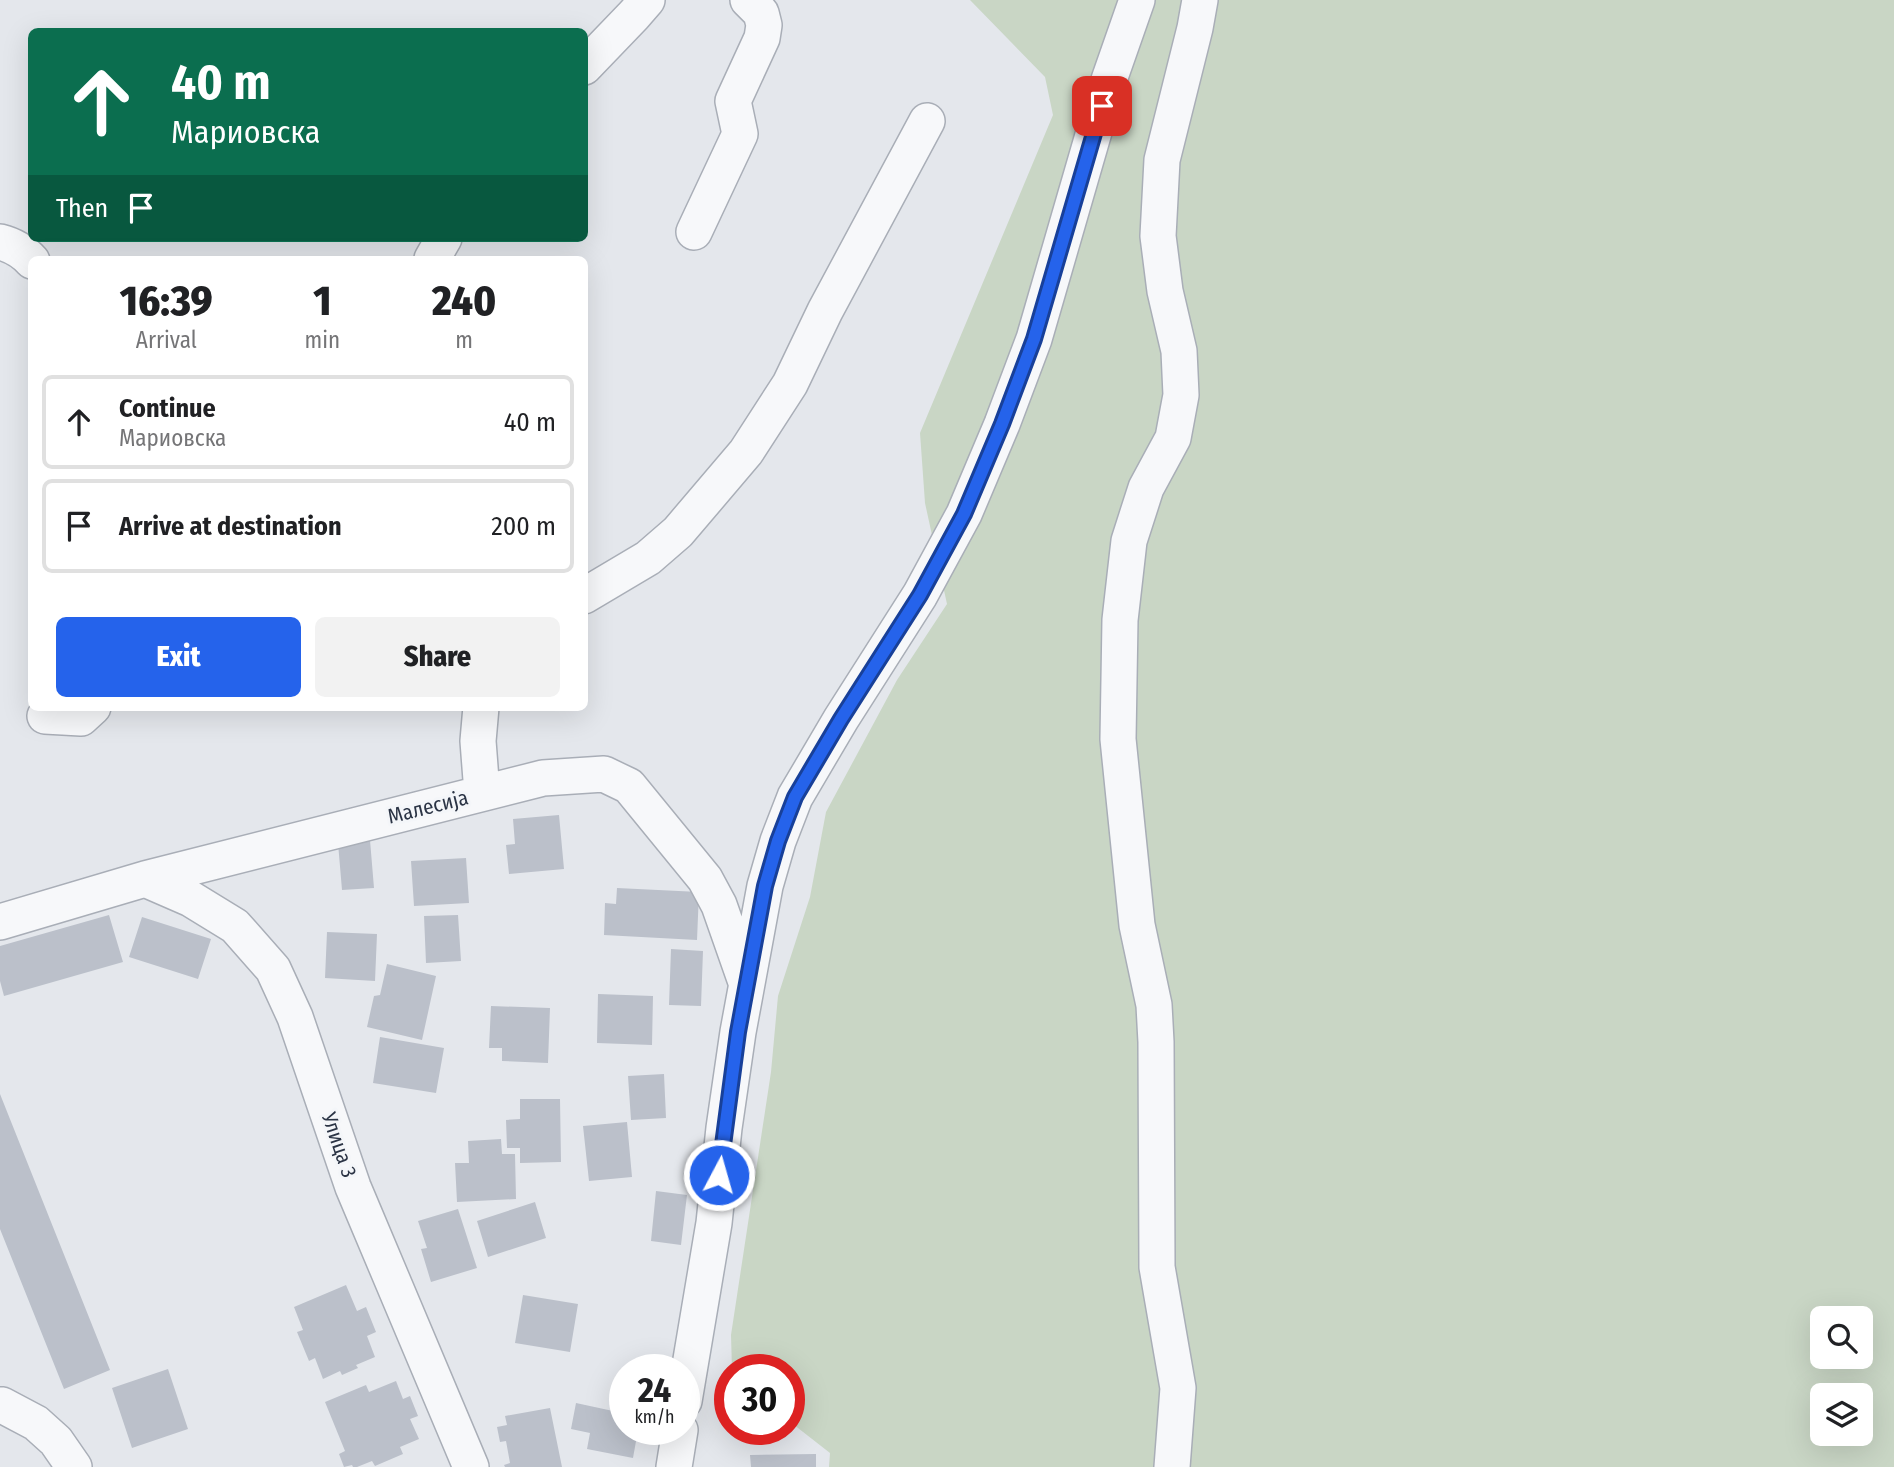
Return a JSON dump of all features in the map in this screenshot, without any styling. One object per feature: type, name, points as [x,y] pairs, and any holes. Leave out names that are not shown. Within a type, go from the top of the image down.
[{"type":"street","points":[[588,63],[647,0]]},
{"type":"street","points":[[694,232],[740,134],[733,101],[762,38],[764,25],[761,13],[748,0]]},
{"type":"street","points":[[692,1354],[714,1223],[738,1032],[765,886],[778,841],[795,797],[920,595],[964,514],[1034,339],[1105,93],[1137,0]]},
{"type":"street","points":[[1172,1467],[1178,1388],[1157,1267],[1156,1030],[1154,1005],[1137,925],[1118,739],[1120,620],[1129,541],[1146,488],[1173,438],[1181,395],[1179,351],[1165,291],[1158,236],[1162,160],[1200,0]]},
{"type":"street","points":[[588,594],[648,558],[678,532],[746,452],[790,384],[825,311],[926,121]]},
{"type":"street","points":[[0,242],[10,244],[28,257]]},
{"type":"street","points":[[588,574],[648,558]]},
{"type":"street","points":[[45,716],[81,718],[89,711]]},
{"type":"street","points":[[481,711],[478,741],[482,793]]},
{"type":"street","name":"Малесија","points":[[0,922],[145,879],[543,778],[604,774],[629,786],[705,879],[719,905],[747,985]]},
{"type":"street","name":"Улица 3","points":[[145,879],[191,898],[228,921],[273,969],[295,1017],[353,1187],[471,1467]]},
{"type":"street","points":[[1,1405],[36,1423],[56,1441],[74,1467]]},
{"type":"street","points":[[674,1467],[678,1445]]},
{"type":"green space","points":[[970,0],[1894,0],[1894,1467],[829,1467],[830,1453],[805,1433],[805,1354],[732,1354],[731,1335],[771,1072],[778,996],[810,897],[826,812],[897,680],[947,604],[925,503],[920,433],[1053,115],[1045,77]]},
{"type":"building","points":[[559,815],[564,869],[509,874],[506,845],[515,844],[513,819]]},
{"type":"building","points":[[370,840],[374,888],[342,890],[338,843]]},
{"type":"building","points":[[466,858],[469,903],[414,906],[411,861]]},
{"type":"building","points":[[617,888],[699,892],[697,940],[604,935],[605,903],[616,904]]},
{"type":"building","points":[[109,915],[123,962],[4,996],[0,981],[0,946]]},
{"type":"building","points":[[458,915],[461,961],[426,963],[424,916]]},
{"type":"building","points":[[142,917],[211,939],[198,979],[129,957]]},
{"type":"building","points":[[327,932],[377,934],[375,981],[325,978]]},
{"type":"building","points":[[671,949],[703,951],[701,1006],[669,1005]]},
{"type":"building","points":[[387,964],[436,976],[422,1040],[367,1027],[374,996],[380,995]]},
{"type":"building","points":[[598,994],[653,996],[652,1045],[597,1043]]},
{"type":"building","points":[[491,1006],[550,1008],[548,1063],[502,1061],[502,1048],[489,1048]]},
{"type":"building","points":[[380,1037],[444,1048],[436,1093],[373,1083]]},
{"type":"building","points":[[664,1074],[666,1118],[631,1120],[628,1076]]},
{"type":"building","points":[[0,1094],[110,1370],[64,1389],[0,1229]]},
{"type":"building","points":[[520,1099],[560,1099],[561,1162],[520,1163],[520,1148],[507,1148],[506,1120],[520,1119]]},
{"type":"building","points":[[627,1122],[632,1177],[589,1181],[583,1126]]},
{"type":"building","points":[[501,1139],[502,1154],[515,1154],[516,1199],[457,1202],[455,1163],[469,1163],[468,1141]]},
{"type":"building","points":[[656,1191],[687,1195],[681,1245],[651,1241]]},
{"type":"building","points":[[535,1202],[546,1238],[488,1257],[477,1221]]},
{"type":"building","points":[[458,1209],[477,1268],[431,1282],[421,1249],[427,1248],[418,1221]]},
{"type":"building","points":[[346,1285],[357,1311],[366,1307],[376,1332],[367,1336],[375,1357],[342,1375],[340,1371],[323,1379],[315,1358],[309,1361],[297,1332],[303,1330],[294,1307]]},
{"type":"building","points":[[523,1295],[578,1304],[570,1352],[515,1343]]},
{"type":"building","points":[[168,1369],[188,1429],[132,1448],[112,1388]]},
{"type":"building","points":[[396,1381],[403,1399],[410,1396],[418,1416],[410,1419],[419,1439],[400,1447],[403,1454],[375,1466],[372,1461],[357,1467],[344,1467],[339,1454],[345,1451],[325,1402],[366,1385],[369,1392]]},
{"type":"building","points":[[576,1403],[609,1410],[609,1445],[635,1445],[633,1458],[587,1449],[590,1433],[571,1429]]},
{"type":"building","points":[[550,1408],[562,1467],[505,1467],[504,1465],[510,1463],[506,1441],[500,1442],[497,1427],[507,1425],[505,1416]]},
{"type":"building","points":[[816,1454],[816,1467],[751,1467],[750,1455]]},
{"type":"route","points":[[719,1175],[738,1032],[765,886],[778,841],[795,797],[920,595],[964,514],[1034,339],[1102,106]]}]
